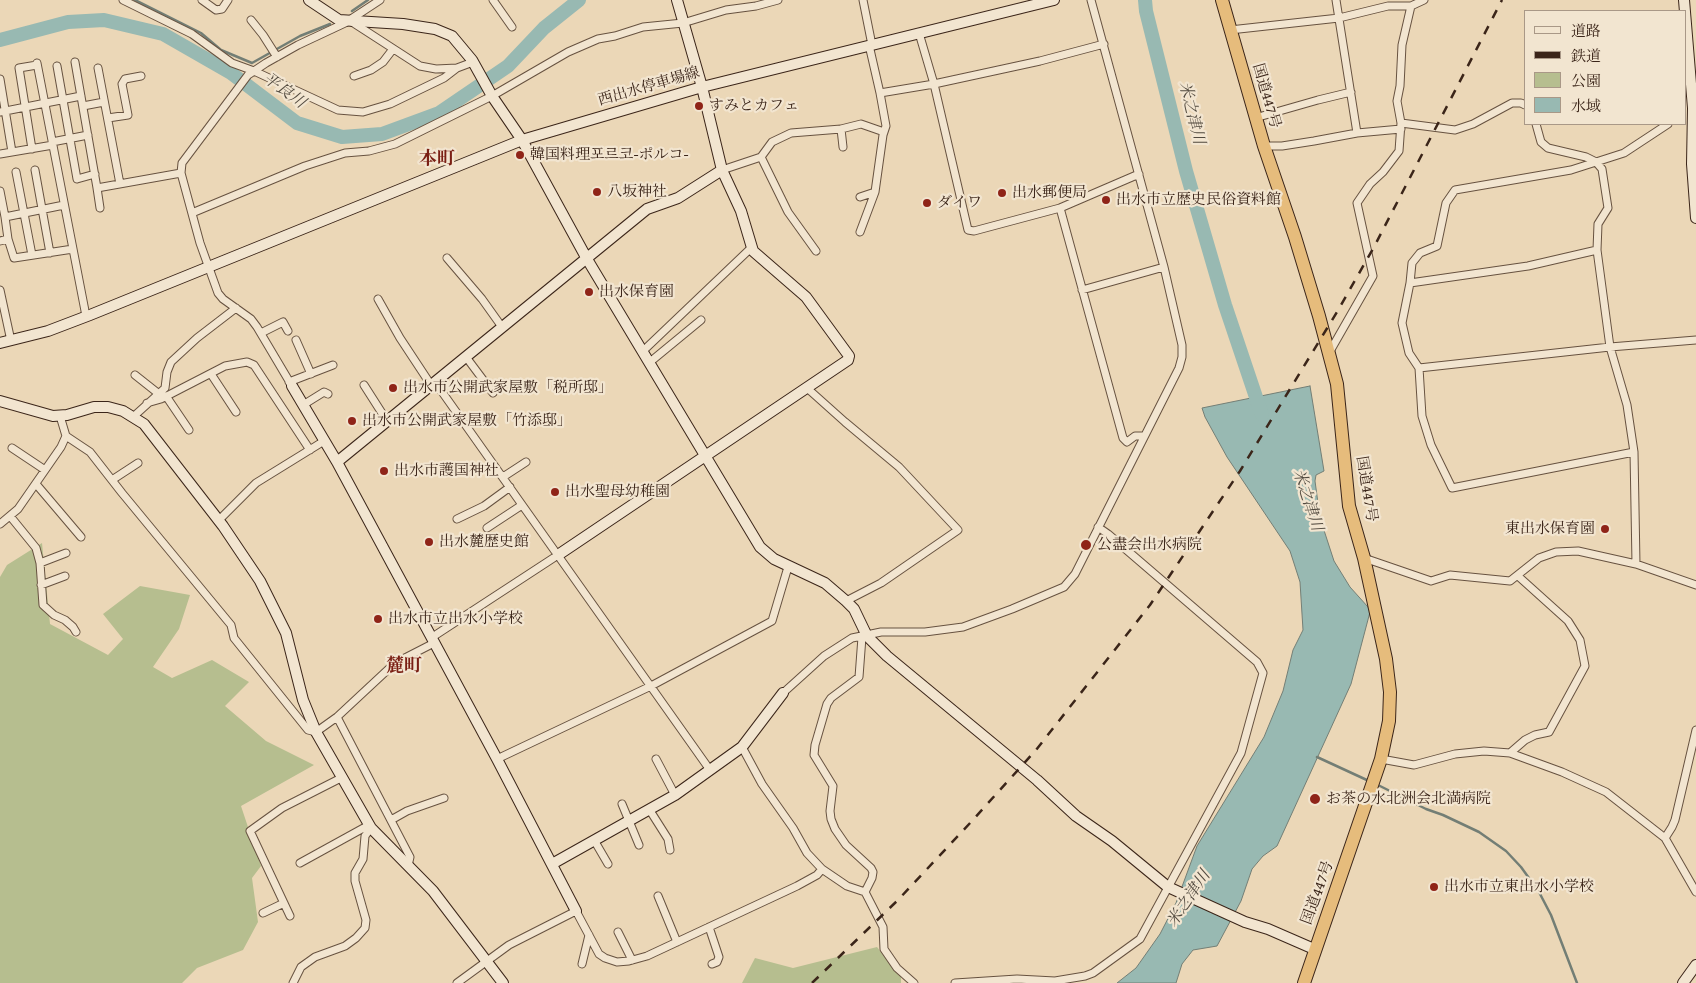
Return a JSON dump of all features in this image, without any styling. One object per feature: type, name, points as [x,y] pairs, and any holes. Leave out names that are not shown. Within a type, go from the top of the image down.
[{"type":"highway","name":"国道447号","points":[[1222,0],[1255,118],[1319,316],[1337,384],[1350,506],[1364,558],[1386,659],[1390,692],[1389,722],[1374,783],[1314,949],[1304,983]]},
{"type":"street","points":[[123,0],[192,34],[232,63],[251,73],[338,110],[363,112],[390,104],[444,78],[457,68],[473,62]]},
{"type":"street","points":[[202,0],[216,10],[222,9],[228,0]]},
{"type":"street","points":[[309,0],[339,20],[403,24],[435,29],[452,36],[463,48],[492,96],[522,140],[587,259],[760,547],[774,559],[788,567],[824,583],[846,601],[854,609],[865,636],[887,656],[1037,780],[1076,816],[1112,841],[1168,887],[1245,922],[1268,929],[1314,949]]},
{"type":"street","points":[[380,0],[350,20],[276,56],[251,73],[182,163],[181,173],[192,213],[218,293],[223,299],[250,319],[261,333],[337,462],[497,759],[599,954],[617,962],[647,956],[797,886],[817,875],[822,869]]},
{"type":"street","points":[[493,0],[512,27]]},
{"type":"street","points":[[60,416],[66,436],[90,452],[231,625],[234,638],[240,646],[308,730],[316,732],[337,717],[395,663],[432,641],[848,360],[849,356],[806,297],[751,248],[741,210],[722,170],[702,86],[677,0]]},
{"type":"street","points":[[192,213],[321,161],[345,153],[370,151],[395,144],[492,96],[542,66],[598,38],[615,36],[643,27],[684,23],[726,10],[756,6],[778,0]]},
{"type":"street","points":[[860,232],[875,192],[886,126],[863,0]]},
{"type":"street","name":"西出水停車場線","points":[[0,343],[48,331],[522,140],[702,86],[919,33],[1032,2],[1054,0]]},
{"type":"street","points":[[552,864],[674,794],[742,747],[783,693],[824,656],[852,638],[881,632],[925,632],[963,627],[1056,591],[1064,587],[1075,574],[1179,368],[1182,357],[1182,345],[1164,267],[1091,0]]},
{"type":"street","points":[[1336,0],[1357,132]]},
{"type":"street","points":[[1230,30],[1339,18],[1388,6],[1411,6],[1424,0]]},
{"type":"street","points":[[1329,354],[1373,276],[1357,203],[1370,184],[1383,172],[1399,151],[1401,126],[1397,101],[1400,86],[1402,45],[1411,6]]},
{"type":"street","points":[[251,20],[276,56]]},
{"type":"street","points":[[350,20],[420,66],[436,69],[457,68]]},
{"type":"street","points":[[1686,31],[1696,218]]},
{"type":"street","points":[[919,33],[934,84],[968,230],[974,231],[1060,208],[1139,174]]},
{"type":"street","points":[[880,93],[934,84],[1040,61],[1104,44]]},
{"type":"street","points":[[354,76],[371,70],[382,62],[393,49]]},
{"type":"street","points":[[75,62],[100,208]]},
{"type":"street","points":[[32,149],[19,68],[37,64],[86,316]]},
{"type":"street","points":[[57,66],[77,179],[95,174]]},
{"type":"street","points":[[98,68],[120,184]]},
{"type":"street","points":[[108,118],[128,114],[122,84],[126,78],[141,76]]},
{"type":"street","points":[[0,79],[3,112],[12,152]]},
{"type":"street","points":[[1255,118],[1351,92]]},
{"type":"street","points":[[3,112],[81,96]]},
{"type":"street","points":[[83,106],[104,102]]},
{"type":"street","points":[[1264,146],[1282,146],[1401,126],[1455,130],[1473,124],[1512,104],[1524,104]]},
{"type":"street","points":[[337,462],[647,209],[678,198],[722,170],[761,156],[772,142],[791,133],[841,129],[861,124],[884,132]]},
{"type":"street","points":[[1536,125],[1541,142],[1548,148],[1586,157],[1596,162],[1602,169],[1608,208],[1598,224],[1597,250],[1610,347],[1627,405],[1634,452],[1636,564]]},
{"type":"street","points":[[1634,452],[1452,488],[1431,445],[1422,416],[1419,368],[1409,353],[1402,323],[1412,263],[1420,253],[1437,246],[1446,202],[1455,190],[1570,170],[1624,153],[1666,125]]},
{"type":"street","points":[[841,129],[843,147]]},
{"type":"street","points":[[0,154],[32,149],[88,134]]},
{"type":"street","points":[[761,156],[788,212],[816,250]]},
{"type":"street","points":[[35,170],[50,253]]},
{"type":"street","points":[[16,172],[32,256]]},
{"type":"street","points":[[97,188],[181,173]]},
{"type":"street","points":[[860,197],[875,192]]},
{"type":"street","points":[[0,194],[8,239],[14,258],[73,249]]},
{"type":"street","points":[[4,217],[64,205]]},
{"type":"street","points":[[1060,208],[1123,438],[1126,442],[1135,436],[1144,436]]},
{"type":"street","points":[[0,241],[8,239]]},
{"type":"street","points":[[643,351],[751,248]]},
{"type":"street","points":[[1410,283],[1528,266],[1597,250]]},
{"type":"street","points":[[447,258],[482,299],[502,328]]},
{"type":"street","points":[[1082,290],[1164,267]]},
{"type":"street","points":[[0,290],[11,341]]},
{"type":"street","points":[[378,299],[400,338],[503,477],[710,770]]},
{"type":"street","points":[[162,395],[171,362],[236,308]]},
{"type":"street","points":[[650,362],[701,320]]},
{"type":"street","points":[[261,333],[283,322],[288,331]]},
{"type":"street","points":[[296,340],[311,374]]},
{"type":"street","points":[[1419,368],[1610,347],[1696,340]]},
{"type":"street","points":[[466,357],[493,393]]},
{"type":"street","points":[[134,416],[147,403],[162,395],[225,366],[247,362],[254,366],[310,450]]},
{"type":"street","points":[[290,384],[332,366]]},
{"type":"street","points":[[211,374],[236,412]]},
{"type":"street","points":[[136,375],[162,395],[189,430]]},
{"type":"street","points":[[364,385],[387,421]]},
{"type":"street","points":[[807,388],[899,467],[958,530],[881,583],[846,601]]},
{"type":"street","points":[[303,405],[324,392],[328,394]]},
{"type":"street","points":[[0,401],[54,416],[101,406],[123,411],[134,416],[144,424],[218,520],[260,581],[286,633],[304,700],[316,732],[370,826],[433,891],[503,983]]},
{"type":"street","points":[[0,524],[18,509],[61,447],[66,436]]},
{"type":"street","points":[[218,520],[256,483],[324,441]]},
{"type":"street","points":[[12,448],[45,470]]},
{"type":"street","points":[[503,477],[526,462]]},
{"type":"street","points":[[112,480],[138,463]]},
{"type":"street","points":[[36,484],[81,537]]},
{"type":"street","points":[[457,519],[484,506],[510,487]]},
{"type":"street","points":[[487,528],[522,505]]},
{"type":"street","points":[[10,516],[36,548],[40,563],[43,605],[54,615],[69,624],[76,632]]},
{"type":"street","points":[[955,983],[1017,979],[1072,979],[1093,973],[1140,940],[1241,753],[1262,673],[1257,662],[1098,527]]},
{"type":"street","points":[[1364,558],[1432,581],[1450,575],[1510,581],[1539,558],[1556,552],[1578,551],[1636,564],[1696,585]]},
{"type":"street","points":[[40,563],[66,553]]},
{"type":"street","points":[[497,759],[651,686],[772,621],[788,567]]},
{"type":"street","points":[[42,585],[65,576]]},
{"type":"street","points":[[1510,753],[1525,740],[1535,735],[1549,732],[1585,666],[1580,640],[1568,621],[1518,576]]},
{"type":"street","points":[[865,636],[859,677],[831,698],[827,704],[815,745],[814,755],[832,786],[830,812],[835,829],[846,845],[873,872],[865,892]]},
{"type":"street","points":[[337,717],[410,858],[408,866]]},
{"type":"street","points":[[1665,838],[1675,820],[1696,730]]},
{"type":"street","points":[[742,747],[762,784],[793,828],[807,853],[822,869],[847,886],[865,892],[883,927],[884,949],[898,968],[914,983]]},
{"type":"street","points":[[1381,759],[1414,765],[1455,754],[1484,751],[1510,753],[1562,772],[1606,792],[1665,838],[1696,892]]},
{"type":"street","points":[[656,759],[674,794]]},
{"type":"street","points":[[290,916],[250,831],[282,808],[343,777]]},
{"type":"street","points":[[391,820],[407,811],[444,798]]},
{"type":"street","points":[[622,804],[639,845]]},
{"type":"street","points":[[649,809],[668,839],[670,850]]},
{"type":"street","points":[[300,863],[370,826]]},
{"type":"street","points":[[292,983],[301,967],[315,957],[345,946],[365,928],[366,920],[355,881],[355,873],[363,859],[365,836],[370,826]]},
{"type":"street","points":[[594,840],[608,864]]},
{"type":"street","points":[[658,896],[678,942]]},
{"type":"street","points":[[263,913],[284,903]]},
{"type":"street","points":[[458,983],[509,945],[576,911]]},
{"type":"street","points":[[709,927],[719,957],[717,962],[712,964]]},
{"type":"street","points":[[618,932],[632,960]]},
{"type":"street","points":[[582,964],[589,935]]},
{"type":"street","points":[[1683,983],[1696,965]]},
{"type":"green space","points":[[42,543],[50,624],[108,655],[123,639],[103,614],[140,586],[190,595],[179,629],[153,667],[172,678],[212,660],[249,682],[225,706],[266,741],[314,765],[241,806],[261,866],[252,878],[258,922],[243,950],[197,968],[182,983],[0,983],[0,577],[7,565]]},
{"type":"green space","points":[[877,947],[901,977],[901,983],[742,983],[755,958],[793,968]]},
{"type":"water","points":[[1310,386],[1324,471],[1316,475],[1315,481],[1320,518],[1334,561],[1350,587],[1368,607],[1370,612],[1351,684],[1277,846],[1263,856],[1252,869],[1241,901],[1217,946],[1193,950],[1182,964],[1176,983],[1117,983],[1136,968],[1160,934],[1176,903],[1197,846],[1264,737],[1283,691],[1293,650],[1303,630],[1300,582],[1290,551],[1227,457],[1202,408]]},
{"type":"waterway","points":[[135,0],[201,33],[221,50],[252,63],[300,36],[330,24]]},
{"type":"waterway","points":[[352,11],[368,0]]},
{"type":"waterway","name":"平良川","points":[[0,40],[68,22],[104,20],[163,34],[231,73],[297,123],[342,137],[382,134],[439,113],[508,66],[544,28],[579,0]]},
{"type":"waterway","name":"米之津川","points":[[1145,0],[1146,11],[1186,171],[1225,305],[1262,415]]},
{"type":"waterway","points":[[1317,757],[1369,781]]},
{"type":"waterway","points":[[1376,784],[1426,809],[1479,832],[1506,851],[1521,867],[1539,892],[1551,915],[1577,983]]},
{"type":"railway","points":[[812,983],[898,900],[1036,750],[1150,605],[1240,471],[1337,312],[1374,247],[1502,0]]},
{"type":"place","name":"すみとカフェ","points":[[699,106]]},
{"type":"place","name":"韓国料理포르코-ポルコ-","points":[[520,155]]},
{"type":"place","name":"八坂神社","points":[[597,192]]},
{"type":"place","name":"出水郵便局","points":[[1002,193]]},
{"type":"place","name":"出水市立歴史民俗資料館","points":[[1106,200]]},
{"type":"place","name":"ダイワ","points":[[927,203]]},
{"type":"place","name":"出水保育園","points":[[589,292]]},
{"type":"place","name":"出水市公開武家屋敷「税所邸」","points":[[393,388]]},
{"type":"place","name":"出水市公開武家屋敷「竹添邸」","points":[[352,421]]},
{"type":"place","name":"出水市護国神社","points":[[384,471]]},
{"type":"place","name":"出水聖母幼稚園","points":[[555,492]]},
{"type":"place","name":"東出水保育園","points":[[1605,529]]},
{"type":"place","name":"出水麓歴史館","points":[[429,542]]},
{"type":"place","name":"公盡会出水病院","points":[[1086,545]]},
{"type":"place","name":"出水市立出水小学校","points":[[378,619]]},
{"type":"place","name":"お茶の水北洲会北満病院","points":[[1315,799]]},
{"type":"place","name":"出水市立東出水小学校","points":[[1434,887]]},
{"type":"district","name":"本町","points":[[437,159]]},
{"type":"district","name":"麓町","points":[[404,666]]}]
